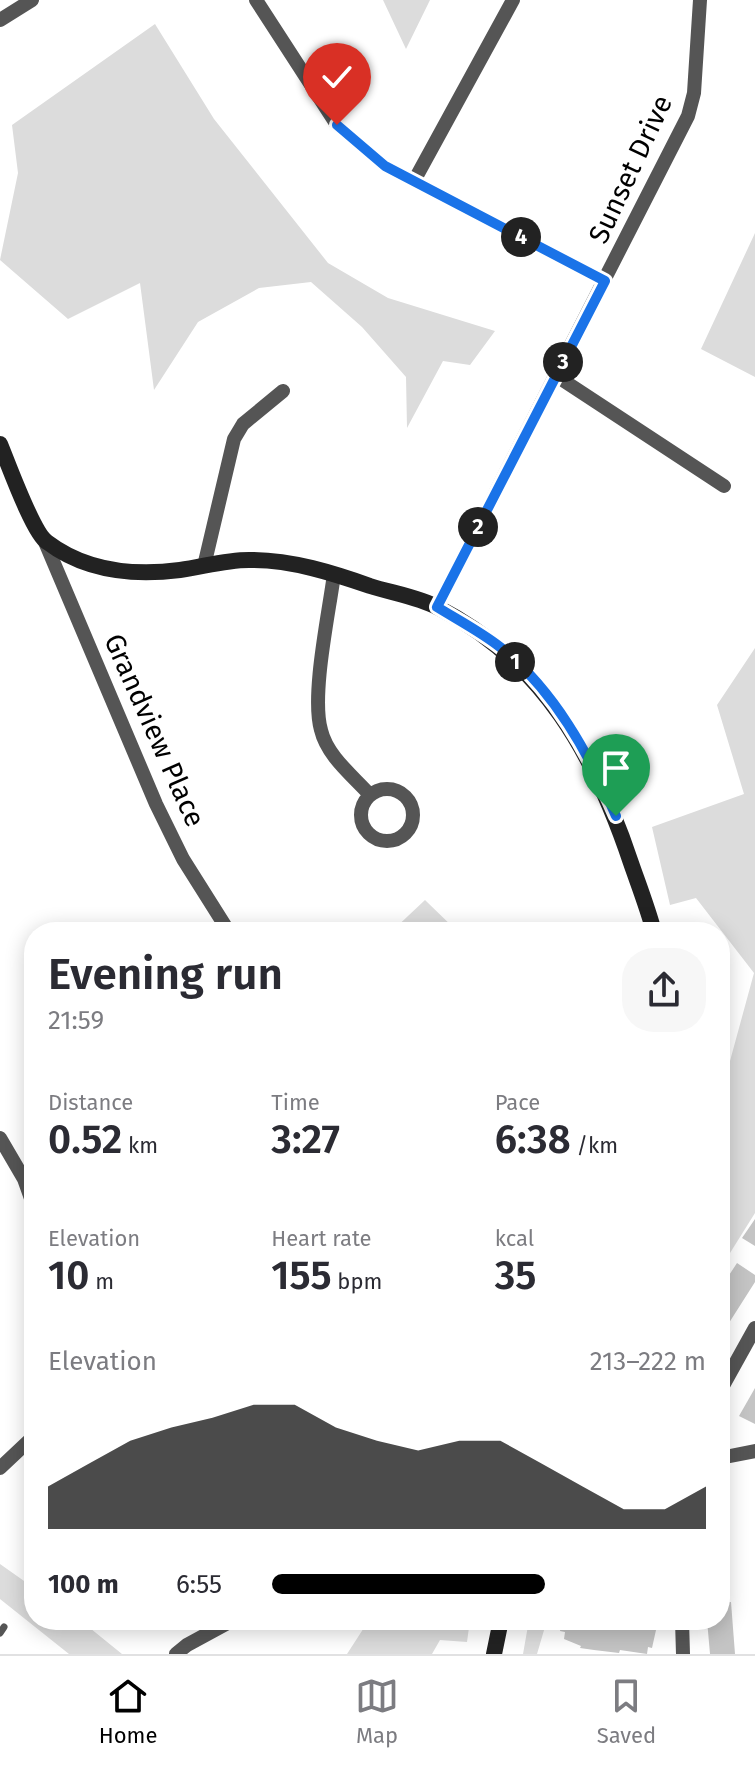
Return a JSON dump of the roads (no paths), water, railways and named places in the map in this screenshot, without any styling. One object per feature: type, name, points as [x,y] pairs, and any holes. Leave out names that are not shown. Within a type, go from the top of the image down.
[{"type":"main road","points":[[0,444],[27,509],[45,542],[75,559],[116,571],[177,570],[252,560],[334,574],[437,607],[503,649],[540,687],[568,725],[598,775],[616,816],[651,922]]},
{"type":"main road","points":[[494,1654],[499,1630]]},
{"type":"street","points":[[0,20],[32,0]]},
{"type":"street","points":[[256,0],[337,125],[385,166],[605,281]]},
{"type":"street","points":[[414,181],[513,0]]},
{"type":"street","name":"Sunset Drive","points":[[437,607],[688,116],[694,93],[700,0]]},
{"type":"street","points":[[555,375],[724,486]]},
{"type":"street","points":[[204,566],[234,439],[243,424],[283,391]]},
{"type":"street","name":"Grandview Place","points":[[45,542],[156,804],[183,859],[223,922]]},
{"type":"street","points":[[334,574],[318,700],[321,731],[331,752],[370,795]]},
{"type":"street","points":[[0,1138],[24,1179]]},
{"type":"street","points":[[730,1373],[755,1328]]},
{"type":"street","points":[[0,1468],[24,1445]]},
{"type":"street","points":[[730,1456],[755,1451]]},
{"type":"street","points":[[176,1654],[215,1630]]},
{"type":"street","points":[[493,1630],[494,1654]]},
{"type":"street","points":[[682,1630],[683,1654]]}]
